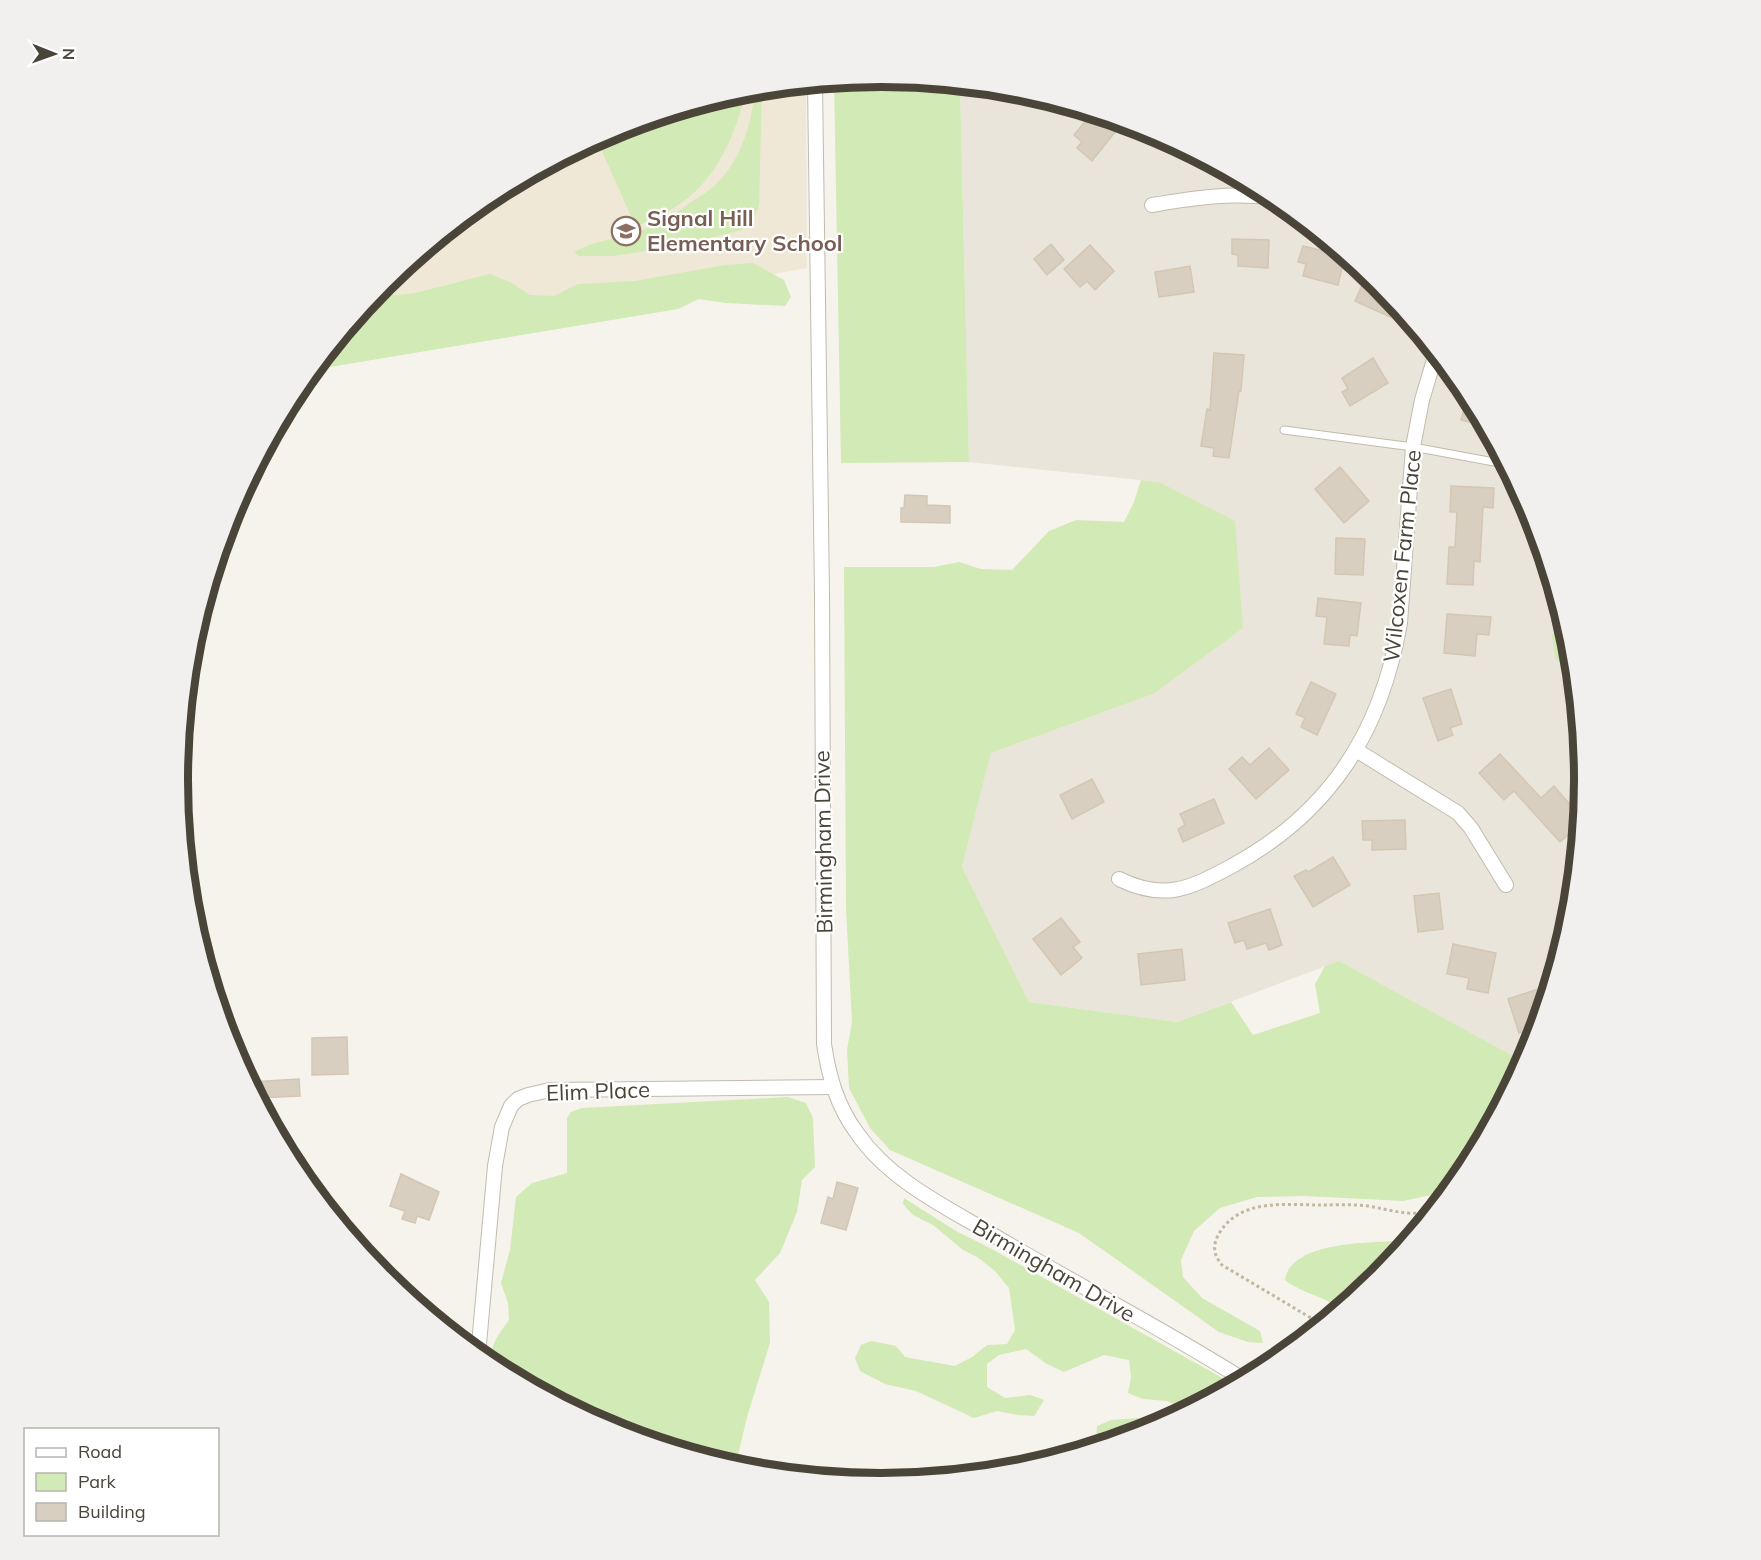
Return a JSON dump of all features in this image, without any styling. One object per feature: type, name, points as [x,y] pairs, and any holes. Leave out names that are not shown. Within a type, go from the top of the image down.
[{"type":"street","name":"Birmingham Drive","points":[[815,90],[822,585],[824,1044],[833,1087],[843,1112],[863,1142],[875,1155],[925,1195],[1235,1375]]},
{"type":"street","points":[[1152,205],[1232,194],[1253,196]]},
{"type":"street","name":"Wilcoxen Farm Place","points":[[1119,879],[1137,888],[1157,892],[1179,891],[1200,884],[1279,837],[1308,812],[1338,777],[1356,750],[1380,700],[1395,651],[1400,623],[1413,447],[1422,400],[1433,362]]},
{"type":"street","points":[[1356,750],[1458,813],[1476,835],[1506,885]]},
{"type":"street","name":"Elim Place","points":[[479,1344],[495,1166],[506,1116],[518,1099],[550,1090],[833,1087]]},
{"type":"lane","points":[[1284,430],[1413,447],[1496,462]]},
{"type":"path","points":[[1314,1320],[1222,1265],[1216,1257],[1214,1248],[1215,1240],[1225,1224],[1247,1210],[1278,1204],[1358,1206],[1399,1213],[1422,1212]]},
{"type":"shaded area","name":"Signal Hill Elementary School","points":[[806,91],[807,268],[334,354],[390,290],[424,259],[495,204],[534,180],[574,158],[658,124],[745,100]]},
{"type":"shaded area","points":[[960,92],[1016,100],[1060,111],[1103,124],[1187,158],[1266,204],[1302,230],[1371,290],[1402,323],[1457,395],[1502,473],[1521,515],[1550,601],[1568,690],[1574,780],[1568,870],[1550,959],[1537,1003],[1515,1058],[1339,961],[1177,1022],[1029,1002],[962,867],[991,753],[1153,694],[1159,482],[969,462]]},
{"type":"green space","points":[[834,88],[926,88],[960,92],[969,462],[841,463]]},
{"type":"green space","points":[[762,97],[759,205],[755,216],[742,230],[679,246],[614,256],[579,256],[574,252],[650,227],[712,188],[732,165],[744,141],[754,99]]},
{"type":"green space","points":[[743,100],[733,134],[719,162],[700,187],[683,202],[664,214],[636,227],[600,147],[658,124]]},
{"type":"green space","points":[[753,263],[784,280],[791,297],[785,306],[699,299],[678,309],[324,368],[359,323],[384,296],[415,293],[490,274],[510,282],[530,295],[554,296],[578,284],[635,281],[725,265]]},
{"type":"green space","points":[[1141,480],[1159,482],[1235,521],[1243,628],[1153,694],[991,753],[962,867],[1029,1002],[1177,1022],[1231,1002],[1253,1035],[1320,1013],[1315,984],[1325,966],[1339,961],[1515,1057],[1481,1127],[1436,1194],[1403,1201],[1305,1196],[1257,1197],[1220,1208],[1194,1231],[1181,1260],[1183,1277],[1202,1298],[1260,1331],[1263,1343],[1248,1342],[1219,1332],[1079,1233],[890,1150],[870,1128],[849,1088],[847,1050],[852,1022],[846,909],[844,567],[934,567],[959,562],[981,569],[1012,570],[1049,531],[1076,520],[1124,522]]},
{"type":"green space","points":[[1557,633],[1563,665],[1555,658],[1552,635]]},
{"type":"green space","points":[[788,1097],[806,1103],[813,1118],[815,1167],[802,1180],[797,1212],[780,1253],[755,1280],[769,1302],[770,1343],[747,1417],[737,1458],[658,1436],[615,1420],[574,1402],[492,1354],[498,1336],[509,1320],[508,1303],[501,1283],[510,1250],[516,1197],[532,1183],[567,1173],[567,1118],[571,1112],[582,1108]]},
{"type":"green space","points":[[904,1198],[956,1231],[1227,1380],[1178,1406],[1167,1401],[1143,1399],[1128,1393],[1131,1378],[1129,1360],[1104,1355],[1064,1372],[1047,1364],[1026,1349],[999,1355],[987,1364],[987,1387],[1005,1398],[1030,1395],[1044,1400],[1034,1416],[997,1411],[974,1418],[916,1391],[885,1384],[860,1371],[855,1358],[861,1345],[871,1341],[896,1346],[905,1357],[955,1366],[972,1357],[987,1345],[1007,1344],[1015,1330],[1009,1288],[995,1271],[977,1257],[963,1250],[933,1225],[913,1215],[903,1204]]},
{"type":"green space","points":[[1398,1241],[1371,1270],[1333,1305],[1285,1280],[1290,1267],[1300,1258],[1315,1251],[1349,1244]]},
{"type":"green space","points":[[1137,1418],[1144,1421],[1096,1438],[1097,1426],[1111,1420]]},
{"type":"building","points":[[1087,119],[1117,129],[1092,161],[1077,148],[1082,142],[1074,135]]},
{"type":"building","points":[[1232,239],[1269,240],[1268,268],[1238,266],[1238,255],[1232,254]]},
{"type":"building","points":[[1051,244],[1064,260],[1047,275],[1034,259]]},
{"type":"building","points":[[1090,245],[1114,271],[1095,290],[1087,281],[1080,287],[1064,269]]},
{"type":"building","points":[[1303,246],[1329,252],[1343,264],[1338,285],[1303,276],[1306,264],[1298,262]]},
{"type":"building","points":[[1190,266],[1194,292],[1159,297],[1155,272]]},
{"type":"building","points":[[1363,283],[1396,317],[1395,319],[1355,301]]},
{"type":"building","points":[[1214,353],[1244,355],[1241,391],[1239,391],[1229,458],[1213,456],[1214,448],[1201,446],[1207,409],[1210,410]]},
{"type":"building","points":[[1373,358],[1388,383],[1350,406],[1342,392],[1348,389],[1342,378]]},
{"type":"building","points":[[1464,407],[1474,423],[1461,420]]},
{"type":"building","points":[[1340,467],[1369,501],[1344,523],[1315,489]]},
{"type":"building","points":[[1451,486],[1494,488],[1493,508],[1483,507],[1480,562],[1474,561],[1473,585],[1447,584],[1449,547],[1455,547],[1457,512],[1450,512]]},
{"type":"building","points":[[905,495],[927,496],[927,505],[950,506],[950,523],[901,522],[901,508],[904,508]]},
{"type":"building","points":[[1336,538],[1365,539],[1363,575],[1335,574]]},
{"type":"building","points":[[1318,598],[1361,603],[1357,636],[1350,635],[1349,646],[1324,644],[1327,617],[1316,616]]},
{"type":"building","points":[[1447,614],[1491,617],[1489,635],[1477,634],[1475,656],[1444,653]]},
{"type":"building","points":[[1311,682],[1336,694],[1317,735],[1301,727],[1305,718],[1296,714]]},
{"type":"building","points":[[1451,689],[1462,724],[1450,728],[1453,735],[1438,741],[1423,698]]},
{"type":"building","points":[[1269,748],[1289,770],[1256,799],[1229,769],[1242,757],[1250,765]]},
{"type":"building","points":[[1500,754],[1541,798],[1554,786],[1573,808],[1571,832],[1560,842],[1514,791],[1504,800],[1479,773]]},
{"type":"building","points":[[1092,779],[1104,802],[1072,819],[1060,795]]},
{"type":"building","points":[[1214,799],[1224,823],[1183,842],[1178,829],[1185,825],[1180,814]]},
{"type":"building","points":[[1405,820],[1406,849],[1372,850],[1372,840],[1363,840],[1362,821]]},
{"type":"building","points":[[1333,857],[1350,885],[1313,907],[1294,876],[1306,870],[1308,872]]},
{"type":"building","points":[[1439,893],[1443,929],[1418,932],[1414,896]]},
{"type":"building","points":[[1270,909],[1282,945],[1269,950],[1266,943],[1247,949],[1244,940],[1235,943],[1228,923]]},
{"type":"building","points":[[1061,918],[1080,942],[1073,947],[1082,958],[1061,975],[1033,939]]},
{"type":"building","points":[[1453,944],[1496,953],[1488,993],[1467,989],[1469,978],[1447,974]]},
{"type":"building","points":[[1182,949],[1185,980],[1141,985],[1138,954]]},
{"type":"building","points":[[1541,988],[1527,1030],[1519,1033],[1508,999]]},
{"type":"building","points":[[347,1037],[348,1074],[312,1075],[312,1038]]},
{"type":"building","points":[[299,1079],[300,1096],[265,1098],[257,1081]]},
{"type":"building","points":[[401,1174],[439,1192],[429,1220],[417,1216],[415,1223],[402,1219],[405,1211],[390,1206]]},
{"type":"building","points":[[837,1182],[858,1188],[846,1230],[821,1223],[828,1197],[833,1199]]},
{"type":"place","name":"Signal Hill Elementary School","points":[[626,231]]}]
